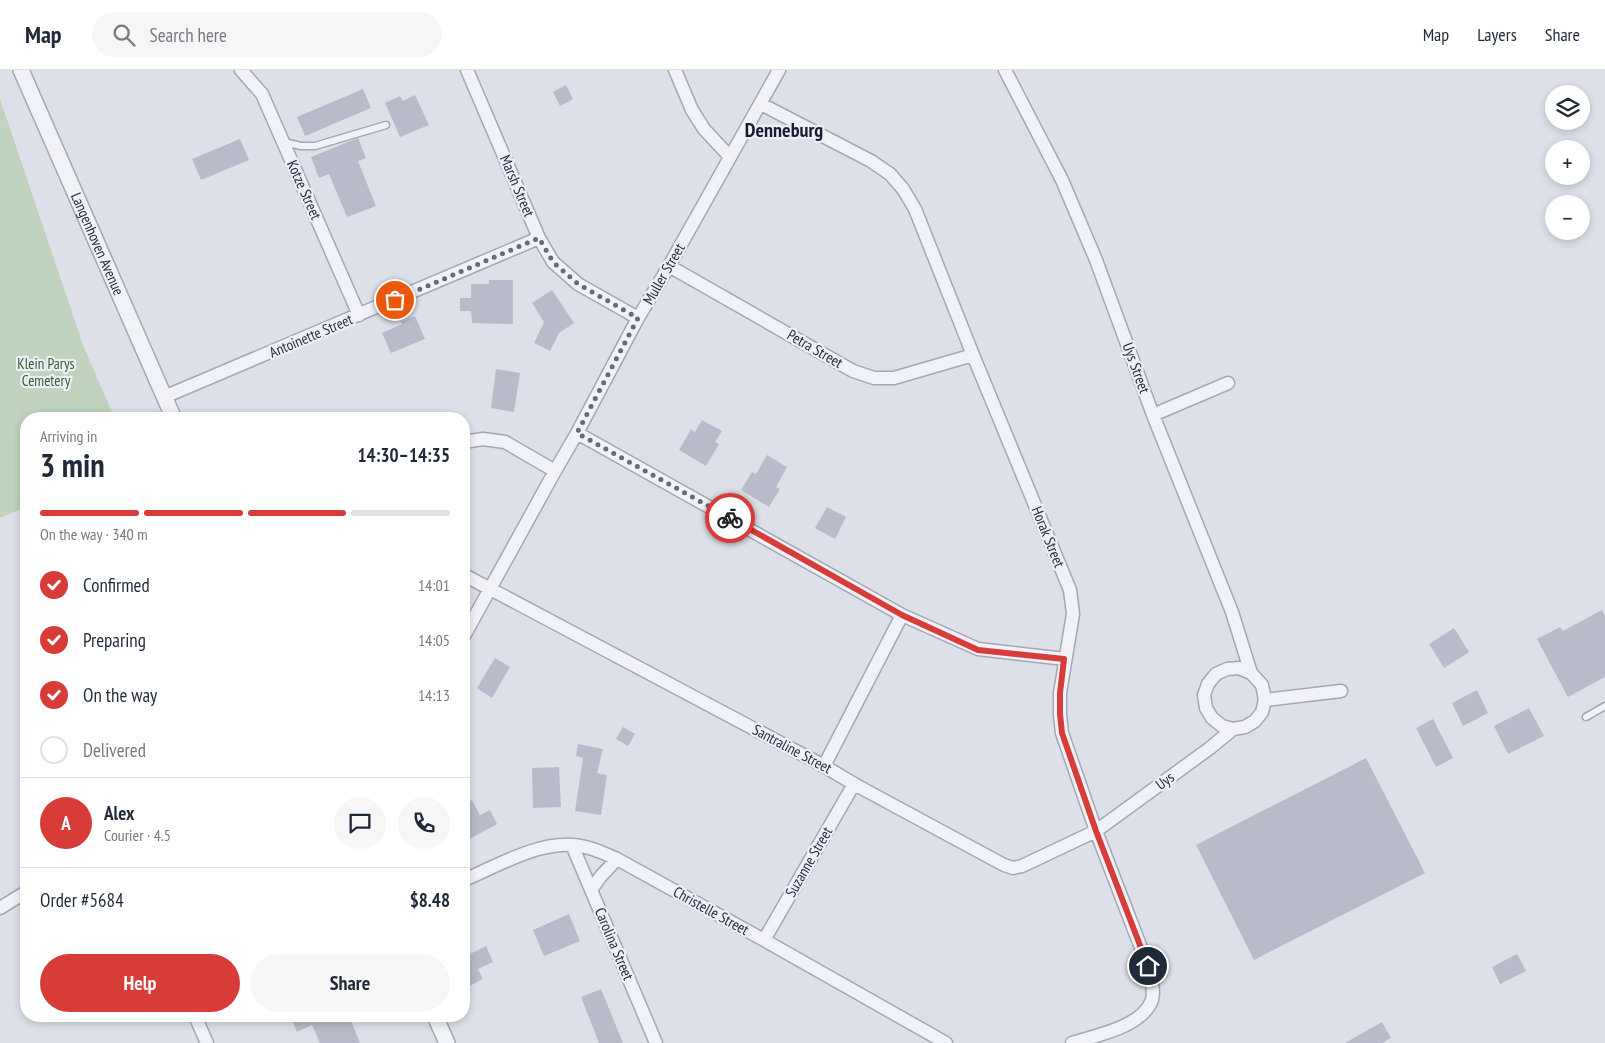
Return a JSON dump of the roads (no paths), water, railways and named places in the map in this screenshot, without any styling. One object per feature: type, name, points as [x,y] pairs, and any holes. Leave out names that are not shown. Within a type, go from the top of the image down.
[{"type":"street","name":"Langenhoven Avenue","points":[[21,70],[171,412]]},
{"type":"street","name":"Kotze Street","points":[[241,70],[262,94],[359,315]]},
{"type":"street","name":"Marsh Street","points":[[467,70],[539,238],[553,262],[578,284],[638,318]]},
{"type":"street","points":[[675,70],[704,129],[730,157]]},
{"type":"street","name":"Muller Street","points":[[470,625],[577,433],[638,318],[779,70]]},
{"type":"street","name":"Uys Street","points":[[1005,70],[1062,180],[1092,251],[1153,415],[1232,612],[1251,673]]},
{"type":"street","name":"Horak Street","points":[[761,104],[870,161],[890,174],[903,189],[915,209],[1070,590],[1073,614],[1064,659],[1060,693],[1062,733],[1096,831],[1148,966],[1153,988],[1152,999],[1145,1012],[1107,1038]]},
{"type":"street","name":"Antoinette Street","points":[[164,397],[539,238]]},
{"type":"street","name":"Petra Street","points":[[669,266],[853,371],[874,378],[894,378],[973,355]]},
{"type":"street","points":[[1153,415],[1228,383]]},
{"type":"street","points":[[577,433],[902,615],[978,650],[1064,659]]},
{"type":"street","points":[[470,441],[483,439],[505,442],[555,471]]},
{"type":"street","name":"Santraline Street","points":[[470,577],[824,766],[1004,865],[1013,868],[1022,866],[1096,831]]},
{"type":"street","points":[[824,766],[902,615]]},
{"type":"street","points":[[1239,668],[1251,673],[1262,684],[1265,700],[1262,712],[1255,721],[1245,727],[1233,729],[1222,726],[1212,718],[1206,708],[1204,695],[1208,684],[1216,674],[1227,669],[1239,668]]},
{"type":"street","points":[[1265,700],[1342,691]]},
{"type":"street","name":"Uys","points":[[1096,831],[1210,748],[1233,729]]},
{"type":"street","name":"Suzanne Street","points":[[764,940],[854,784]]},
{"type":"street","name":"Christelle Street","points":[[470,877],[538,848],[572,845],[594,849],[618,859],[946,1043]]},
{"type":"street","name":"Carolina Street","points":[[572,845],[656,1043]]},
{"type":"street","points":[[591,890],[601,876],[618,859]]},
{"type":"street","points":[[0,908],[20,896]]},
{"type":"street","points":[[198,1022],[207,1043]]},
{"type":"street","points":[[437,1022],[446,1043]]},
{"type":"street","points":[[1072,1043],[1107,1038]]},
{"type":"lane","points":[[283,142],[302,146],[314,146],[386,124]]},
{"type":"lane","points":[[1586,717],[1605,706]]},
{"type":"district","name":"Denneburg","points":[[784,130]]},
{"type":"park label","name":"Klein Parys Cemetery","points":[[46,372]]}]
